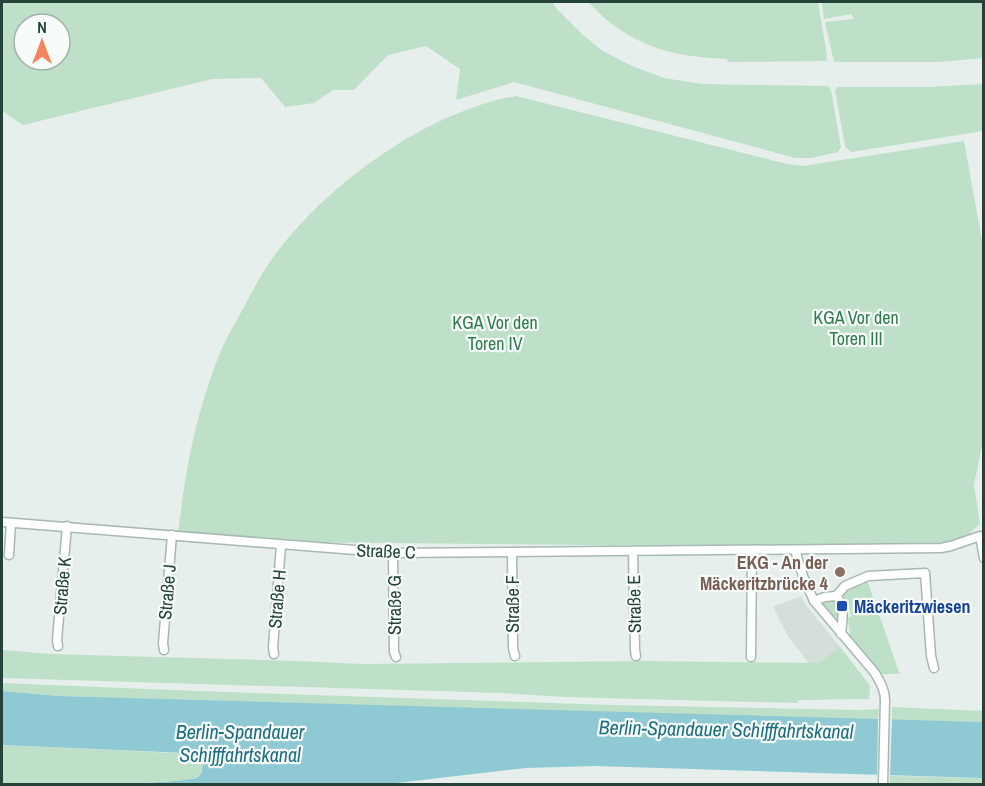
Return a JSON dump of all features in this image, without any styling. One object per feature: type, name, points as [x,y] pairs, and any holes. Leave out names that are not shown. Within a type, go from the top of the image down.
[{"type":"street","name":"Straße C","points":[[2,522],[393,553],[941,548],[980,536],[984,558]]},
{"type":"street","points":[[9,555],[12,522]]},
{"type":"street","name":"Straße K","points":[[58,646],[67,526]]},
{"type":"street","name":"Straße J","points":[[164,650],[172,535]]},
{"type":"street","name":"Straße H","points":[[274,654],[281,544]]},
{"type":"street","points":[[751,657],[752,550]]},
{"type":"street","points":[[795,550],[814,601],[875,673],[885,695],[883,784]]},
{"type":"street","name":"Straße E","points":[[633,551],[636,656]]},
{"type":"street","name":"Straße F","points":[[512,552],[515,656]]},
{"type":"street","name":"Straße G","points":[[393,553],[394,652],[396,657]]},
{"type":"street","points":[[814,601],[836,596],[845,586],[868,576],[925,573],[931,656],[934,668]]},
{"type":"street","points":[[836,596],[842,606],[842,634]]},
{"type":"shaded area","points":[[801,596],[840,647],[818,663],[809,663],[789,638],[773,607]]},
{"type":"green space","points":[[2,2],[552,2],[582,34],[601,50],[630,65],[664,78],[702,84],[828,86],[831,90],[841,147],[838,152],[812,158],[795,158],[514,82],[456,100],[460,69],[426,46],[388,55],[354,90],[333,90],[314,103],[285,107],[261,78],[212,79],[23,125],[2,111]]},
{"type":"green space","points":[[588,2],[818,2],[827,61],[728,62],[727,59],[666,51],[625,33]]},
{"type":"green space","points":[[822,2],[983,2],[983,58],[939,62],[834,62],[825,22],[853,19],[852,14],[824,19]]},
{"type":"green space","points":[[983,84],[983,131],[851,152],[845,146],[835,90],[838,87],[928,87]]},
{"type":"green space","name":"KGA Vor den Toren IV","points":[[516,96],[787,164],[803,166],[964,141],[984,252],[984,436],[974,485],[980,524],[965,537],[930,545],[801,547],[282,542],[178,533],[193,442],[212,374],[229,334],[274,256],[300,224],[330,195],[378,157],[453,115]]},
{"type":"green space","points":[[867,580],[900,674],[881,674],[850,636],[848,617],[851,617],[850,609],[847,609],[847,602],[843,594],[848,588]]},
{"type":"green space","points":[[828,600],[835,601],[838,606],[838,623],[823,606]]},
{"type":"green space","points":[[840,647],[869,684],[869,699],[799,700],[797,703],[2,678],[2,650],[50,654],[363,664],[644,661],[818,663]]},
{"type":"green space","points":[[2,683],[612,705],[879,709],[878,720],[59,696],[2,691]]},
{"type":"green space","points":[[892,707],[983,711],[983,722],[892,720]]},
{"type":"green space","points":[[2,745],[195,754],[202,758],[203,768],[197,777],[188,780],[130,784],[2,784]]},
{"type":"green space","points":[[890,776],[983,778],[983,784],[890,784]]},
{"type":"water","name":"Berlin-Spandauer Schifffahrtskanal","points":[[2,691],[59,696],[983,722],[983,778],[595,766],[526,768],[388,784],[130,784],[177,781],[198,777],[202,771],[202,759],[195,754],[185,753],[2,745]]},
{"type":"pier","points":[[878,717],[892,717],[890,779],[877,778]]},
{"type":"place","name":"EKG - An der Mäckeritzbrücke 4","points":[[840,572]]},
{"type":"place","name":"Mäckeritzwiesen","points":[[842,606]]},
{"type":"park label","name":"KGA Vor den Toren III","points":[[856,327]]}]
